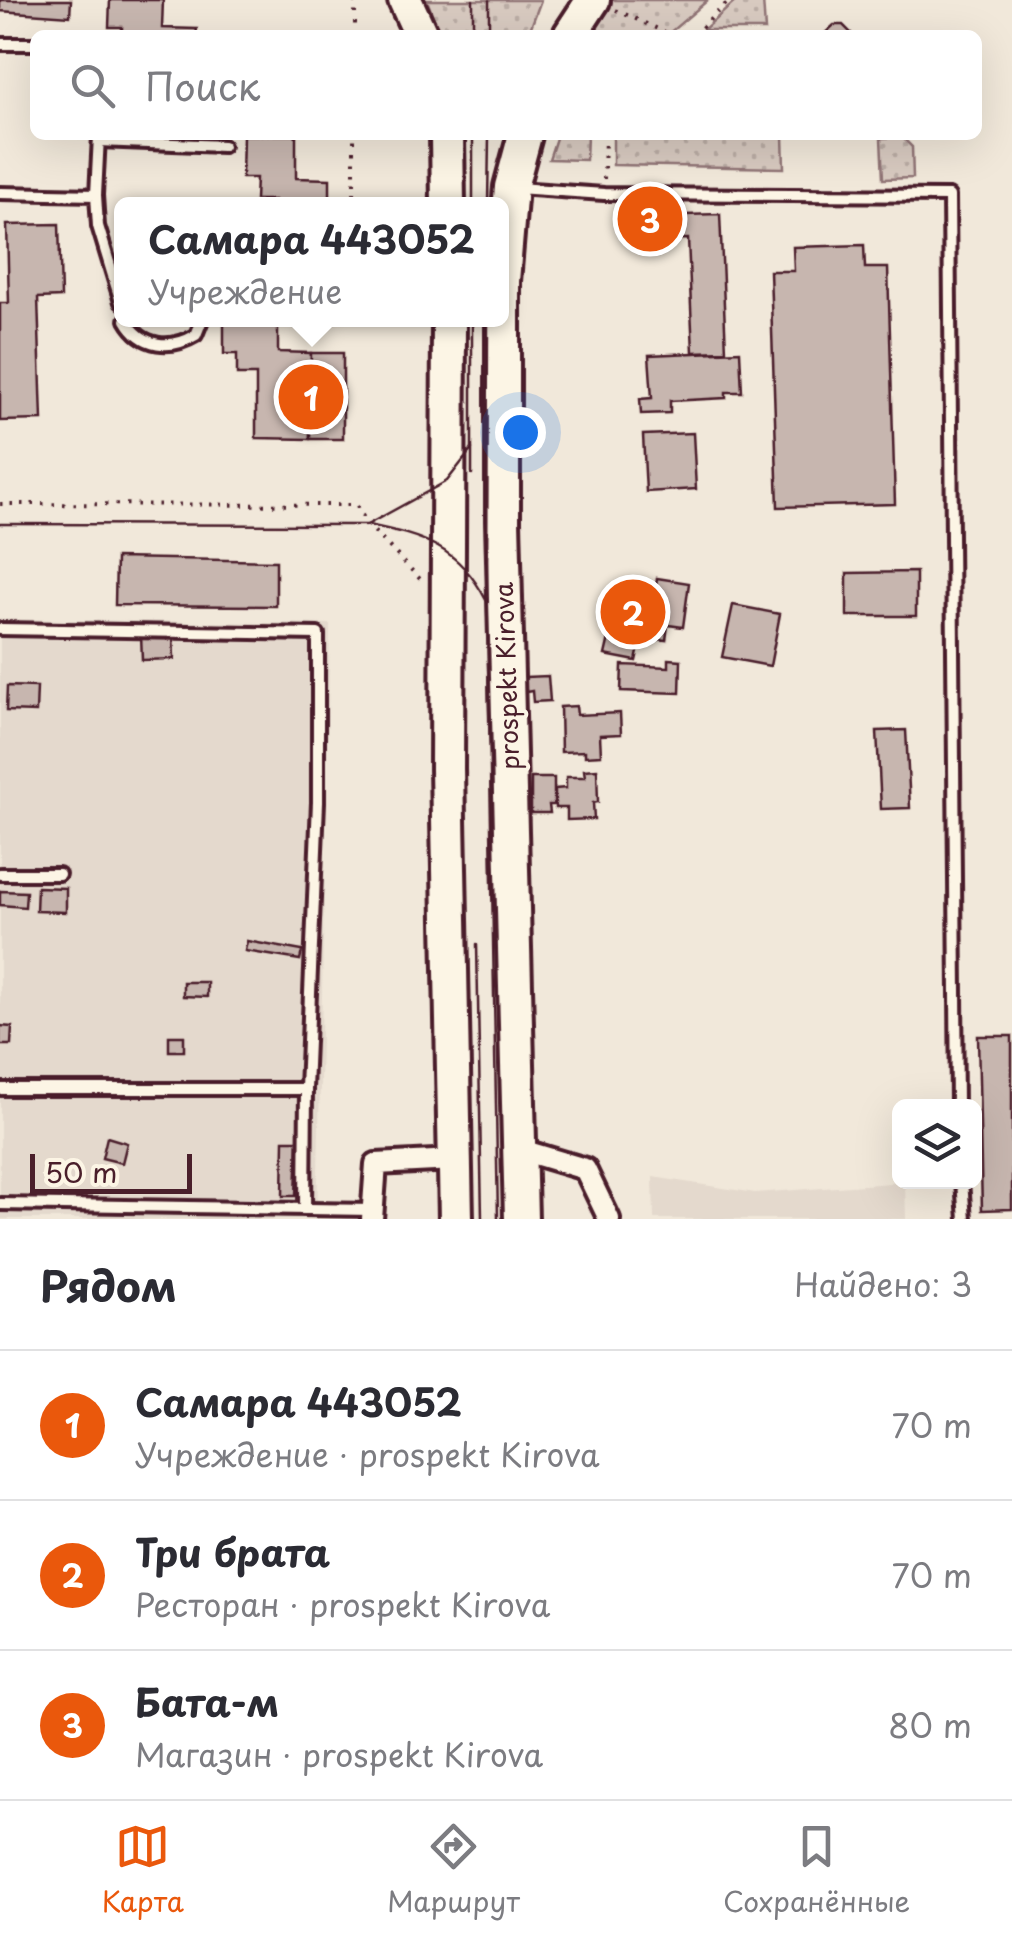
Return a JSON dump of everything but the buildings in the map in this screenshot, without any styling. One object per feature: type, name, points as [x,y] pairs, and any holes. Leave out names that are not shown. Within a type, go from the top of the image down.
[{"type":"main road","points":[[405,0],[419,30]]},
{"type":"main road","points":[[574,30],[595,2]]},
{"type":"main road","points":[[446,140],[448,197]]},
{"type":"main road","name":"prospekt Kirova","points":[[509,210],[524,140]]},
{"type":"main road","points":[[449,327],[447,791],[456,1219]]},
{"type":"main road","name":"prospekt Kirova","points":[[503,327],[502,521],[521,1219]]},
{"type":"street","points":[[518,1149],[585,1168],[609,1219]]},
{"type":"street","points":[[373,1214],[376,1164],[454,1160]]},
{"type":"lane","points":[[0,44],[30,44]]},
{"type":"lane","points":[[99,140],[98,226],[114,279]]},
{"type":"lane","points":[[130,140],[223,146]]},
{"type":"lane","points":[[511,187],[604,194],[950,196],[957,1099]]},
{"type":"lane","points":[[0,193],[96,196]]},
{"type":"lane","points":[[132,327],[151,343],[172,346],[196,335],[199,327]]},
{"type":"lane","points":[[0,629],[318,634],[318,802],[304,1209]]},
{"type":"lane","points":[[0,874],[59,874]]},
{"type":"lane","points":[[0,1089],[306,1089]]},
{"type":"lane","points":[[963,1189],[965,1219]]},
{"type":"lane","points":[[0,1204],[304,1209],[373,1214]]},
{"type":"path","points":[[355,0],[355,30]]},
{"type":"path","points":[[699,30],[730,0]]},
{"type":"path","points":[[595,2],[659,30]]},
{"type":"path","points":[[354,140],[354,197]]},
{"type":"path","points":[[604,194],[606,140]]},
{"type":"path","points":[[0,504],[356,505],[368,525],[424,583]]},
{"type":"shaded area","points":[[427,0],[541,0],[530,30],[438,30]]},
{"type":"shaded area","points":[[607,0],[708,0],[673,30],[592,30]]},
{"type":"shaded area","points":[[737,0],[763,0],[765,30],[703,30]]},
{"type":"shaded area","points":[[555,140],[587,140],[586,160],[549,159]]},
{"type":"shaded area","points":[[613,140],[783,140],[784,168],[613,165]]},
{"type":"shaded area","points":[[881,140],[905,140],[912,147],[913,178],[883,179]]},
{"type":"shaded area","points":[[0,619],[330,624],[317,1219],[0,1219]]},
{"type":"shaded area","points":[[653,1177],[755,1193],[892,1183],[892,1189],[905,1189],[906,1219],[654,1219]]},
{"type":"tram line","points":[[473,0],[473,30]]},
{"type":"tram line","points":[[489,0],[489,30]]},
{"type":"tram line","points":[[473,140],[473,197]]},
{"type":"tram line","points":[[488,197],[489,140]]},
{"type":"tram line","points":[[472,327],[472,474]]},
{"type":"tram line","points":[[488,327],[487,601],[498,1219]]},
{"type":"tram line","points":[[365,526],[447,481],[472,449]]},
{"type":"tram line","points":[[0,524],[368,525],[438,547],[464,567],[486,600]]},
{"type":"tram line","points":[[477,944],[482,1219]]},
{"type":"place","name":"Бата-м","points":[[650,219]]},
{"type":"place","name":"Самара 443052","points":[[311,397]]},
{"type":"place","name":"Три брата","points":[[633,612]]}]
